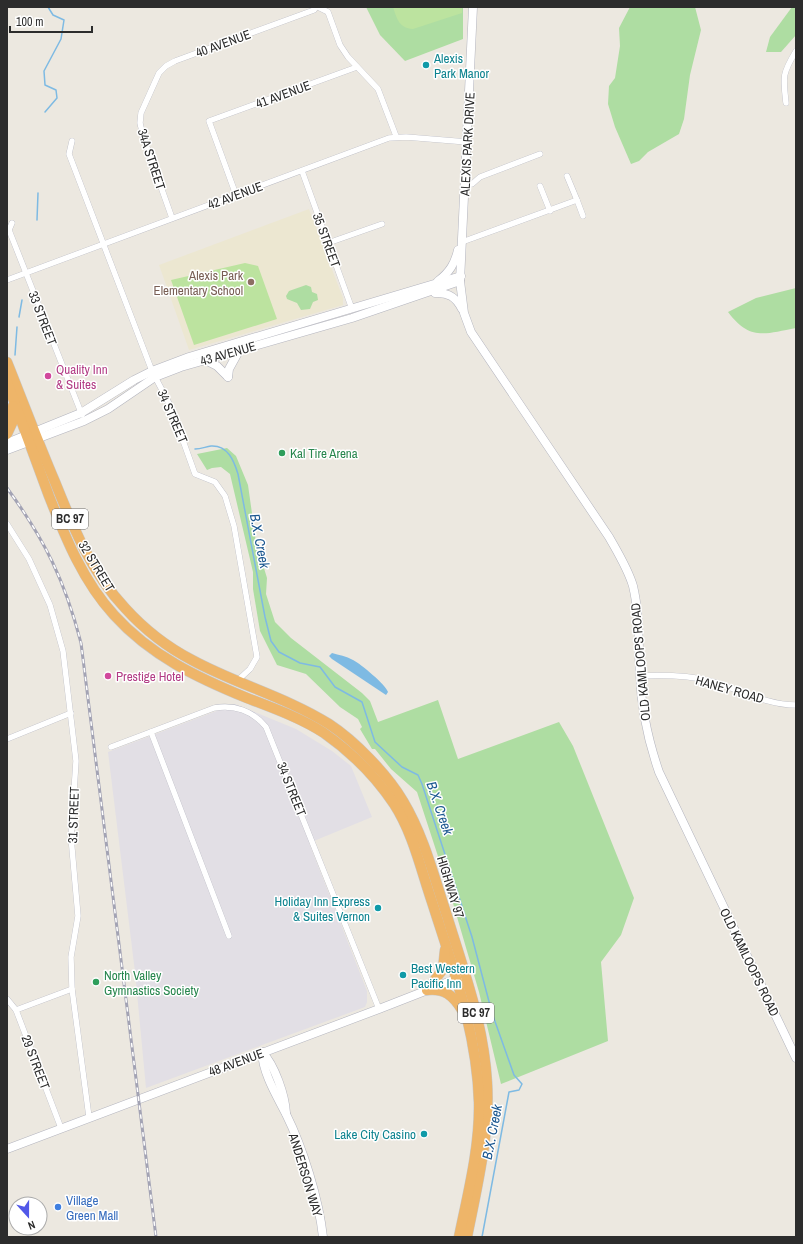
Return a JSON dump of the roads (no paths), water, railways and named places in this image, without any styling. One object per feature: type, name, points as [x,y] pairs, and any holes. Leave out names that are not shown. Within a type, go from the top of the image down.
[{"type":"highway","name":"32 STREET","points":[[7,362],[70,548],[82,572],[102,600],[123,624],[146,645],[163,658],[201,678]]},
{"type":"highway","name":"32 STREET","points":[[7,382],[83,548],[111,593],[139,623],[172,649]]},
{"type":"highway","points":[[7,434],[13,421],[11,392]]},
{"type":"highway","name":"HIGHWAY 97","points":[[172,649],[237,681],[293,705],[330,725],[372,761],[402,800],[423,841],[461,977],[483,1042],[487,1084],[483,1151],[467,1237]]},
{"type":"highway","name":"HIGHWAY 97","points":[[201,678],[288,714],[324,733],[363,766],[394,806],[414,847],[444,940],[461,977],[477,1076],[479,1105],[472,1174],[459,1237]]},
{"type":"highway","points":[[426,990],[435,981],[443,969],[444,940]]},
{"type":"highway","points":[[426,990],[444,991],[451,996],[468,1021]]},
{"type":"street","points":[[317,7],[328,12],[340,45],[357,67],[369,77],[378,89],[396,136]]},
{"type":"street","name":"40 AVENUE","points":[[147,100],[159,73],[166,66],[314,10],[317,7]]},
{"type":"street","name":"ALEXIS PARK DRIVE","points":[[460,279],[473,7]]},
{"type":"street","points":[[786,103],[784,76],[786,68],[796,51]]},
{"type":"street","name":"41 AVENUE","points":[[236,195],[209,121],[357,67]]},
{"type":"street","name":"34A STREET","points":[[147,100],[141,113],[140,123],[142,136],[172,218]]},
{"type":"street","name":"42 AVENUE","points":[[7,280],[102,243],[396,136],[467,142]]},
{"type":"street","name":"34 STREET","points":[[72,141],[69,154],[102,243],[154,374],[171,407],[195,474],[215,482],[224,496],[234,526],[257,657],[250,669],[237,681]]},
{"type":"street","points":[[465,184],[472,184],[480,177],[540,154]]},
{"type":"street","name":"35 STREET","points":[[302,171],[352,309]]},
{"type":"street","points":[[567,176],[583,216]]},
{"type":"street","points":[[540,186],[550,211]]},
{"type":"street","points":[[434,283],[450,270],[455,261],[462,239],[550,211],[577,200]]},
{"type":"street","name":"33 STREET","points":[[12,223],[9,230],[84,421]]},
{"type":"street","points":[[328,243],[382,224]]},
{"type":"street","name":"43 AVENUE","points":[[7,450],[189,357],[434,283],[460,279]]},
{"type":"street","name":"43 AVENUE","points":[[7,443],[84,421],[108,409],[154,374],[352,318],[430,293],[460,279]]},
{"type":"street","name":"OLD KAMLOOPS ROAD","points":[[460,279],[464,313],[470,332],[609,537],[625,566],[633,586],[638,616],[640,676],[645,724],[651,749],[659,772],[796,1058]]},
{"type":"street","points":[[430,293],[441,292],[450,295],[458,302],[464,313]]},
{"type":"street","points":[[204,360],[217,366],[228,377],[229,369],[240,349]]},
{"type":"street","name":"31 STREET","points":[[7,524],[29,559],[50,605],[63,651],[76,761],[71,837],[78,916],[71,957],[72,988],[90,1117]]},
{"type":"street","points":[[102,600],[111,593]]},
{"type":"street","name":"HANEY ROAD","points":[[640,676],[692,678],[711,681],[773,702],[796,705]]},
{"type":"street","name":"34 STREET","points":[[111,747],[214,708],[225,706],[240,709],[259,718],[269,735],[379,1009]]},
{"type":"street","points":[[7,739],[71,713]]},
{"type":"street","points":[[151,732],[229,936]]},
{"type":"street","name":"48 AVENUE","points":[[7,1149],[461,977]]},
{"type":"street","points":[[16,1010],[72,988]]},
{"type":"street","name":"29 STREET","points":[[7,999],[16,1010],[61,1128]]},
{"type":"street","name":"ANDERSON WAY","points":[[262,1052],[263,1061],[279,1104],[286,1114],[308,1171],[318,1207],[323,1237]]},
{"type":"water","points":[[332,653],[353,660],[362,666],[383,685],[388,692],[386,695],[332,659],[329,656]]},
{"type":"waterway","name":"B.X. Creek","points":[[45,112],[57,98],[56,90],[45,85],[44,71],[61,39],[64,20],[53,15],[48,7]]},
{"type":"waterway","name":"B.X. Creek","points":[[37,220],[38,193]]},
{"type":"waterway","name":"B.X. Creek","points":[[19,317],[22,300]]},
{"type":"waterway","name":"B.X. Creek","points":[[15,355],[17,327]]},
{"type":"waterway","name":"B.X. Creek","points":[[195,449],[211,446],[222,448],[232,459],[238,474],[265,617],[271,641],[279,652],[300,663],[320,667],[335,687],[362,702],[375,742],[402,767],[418,775],[422,784],[472,937],[492,1013],[514,1075],[522,1084],[519,1090],[509,1092],[482,1237]]},
{"type":"railway","points":[[7,488],[32,525],[61,580],[81,643],[156,1237]]},
{"type":"place","name":"Alexis Park Manor","points":[[426,65]]},
{"type":"place","name":"Alexis Park Elementary School","points":[[251,282]]},
{"type":"place","name":"Quality Inn & Suites","points":[[48,376]]},
{"type":"place","name":"Kal Tire Arena","points":[[282,453]]},
{"type":"place","name":"Prestige Hotel","points":[[108,676]]},
{"type":"place","name":"Holiday Inn Express & Suites Vernon","points":[[378,908]]},
{"type":"place","name":"Best Western Pacific Inn","points":[[403,975]]},
{"type":"place","name":"North Valley Gymnastics Society","points":[[96,982]]},
{"type":"place","name":"Lake City Casino","points":[[424,1134]]},
{"type":"place","name":"Village Green Mall","points":[[58,1207]]}]
